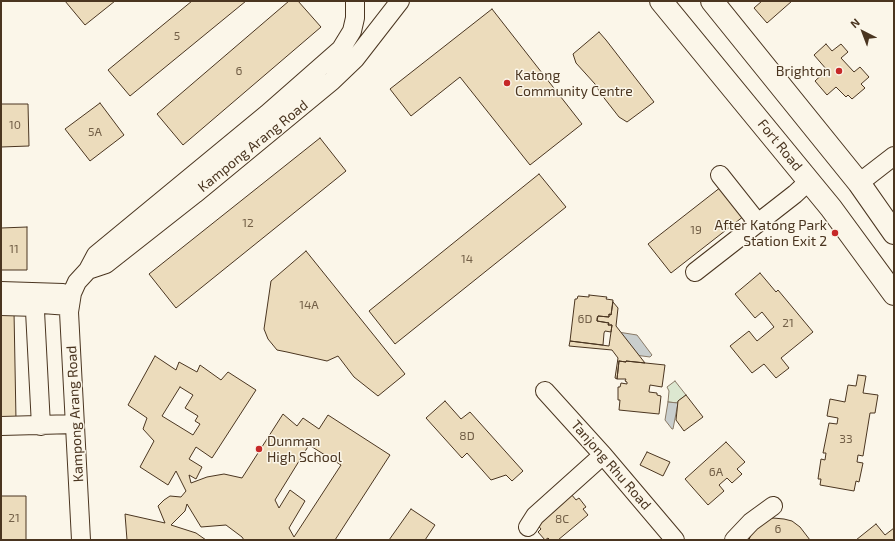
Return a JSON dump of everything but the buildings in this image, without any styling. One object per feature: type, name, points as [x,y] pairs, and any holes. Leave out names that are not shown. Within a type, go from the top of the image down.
[{"type":"main road","name":"Fort Road","points":[[661,1],[831,208],[894,294]]},
{"type":"main road","points":[[712,1],[858,183],[894,233]]},
{"type":"street","name":"Kampong Arang Road","points":[[81,540],[70,299],[77,282],[88,270],[96,255],[282,101],[341,49],[352,31],[355,18],[355,1]]},
{"type":"street","name":"Kampong Arang Road","points":[[88,270],[106,264],[332,81],[355,59],[400,1]]},
{"type":"street","points":[[858,183],[894,156]]},
{"type":"street","points":[[720,175],[758,223]]},
{"type":"street","points":[[695,272],[809,181]]},
{"type":"street","points":[[1,291],[70,299]]},
{"type":"street","points":[[1,306],[37,307],[42,304],[70,299]]},
{"type":"street","points":[[37,307],[35,311],[40,426]]},
{"type":"street","name":"Tanjong Rhu Road","points":[[546,391],[603,455],[675,540]]},
{"type":"street","points":[[1,426],[75,424]]},
{"type":"street","points":[[528,527],[535,516],[603,455]]},
{"type":"street","points":[[734,540],[751,522],[773,506]]},
{"type":"green space","points":[[675,381],[686,395],[678,401],[678,403],[668,402],[669,391],[667,387]]},
{"type":"shaded area","points":[[618,332],[637,335],[652,355],[650,357],[627,354]]},
{"type":"shaded area","points":[[668,402],[678,403],[673,429],[665,420]]},
{"type":"place","name":"Brighton","points":[[839,71]]},
{"type":"place","name":"Katong Community Centre","points":[[507,83]]},
{"type":"place","name":"After Katong Park Station Exit 2","points":[[835,233]]},
{"type":"place","name":"Dunman High School","points":[[259,449]]}]
